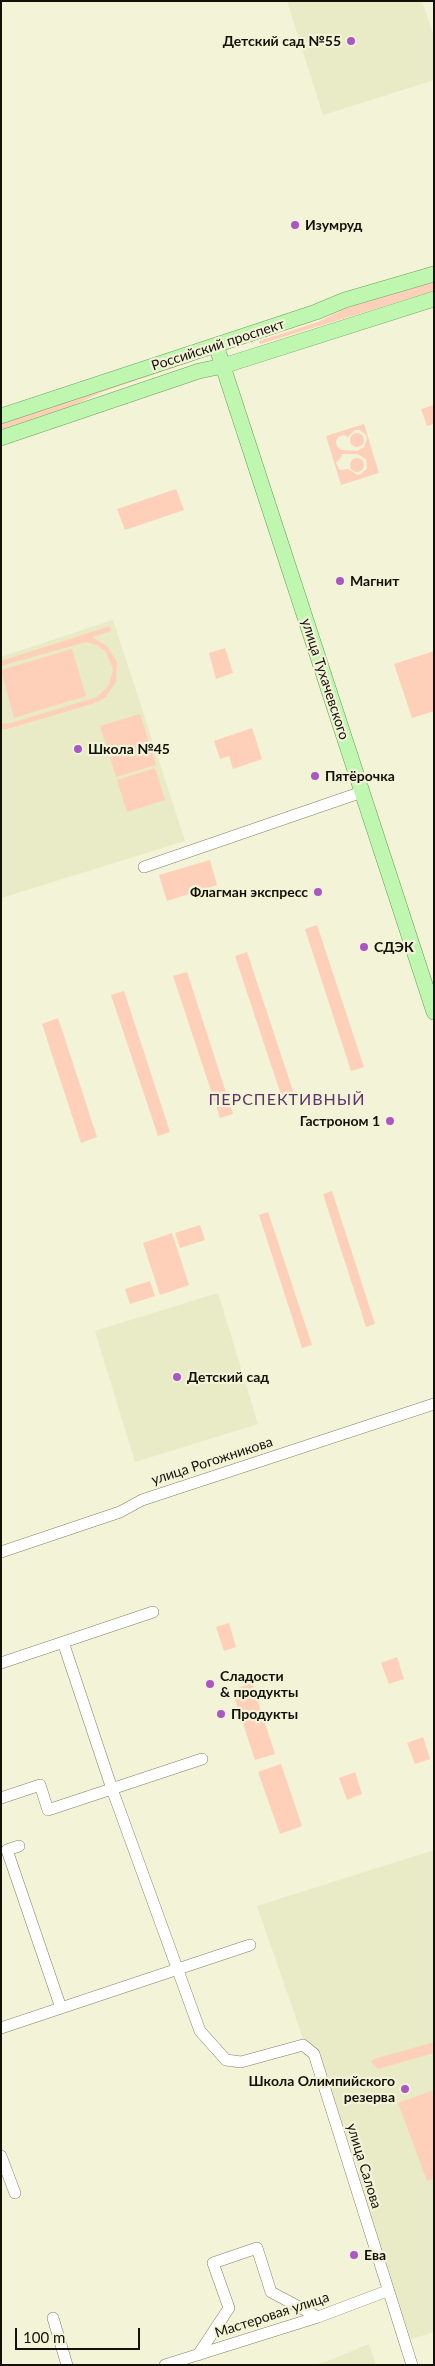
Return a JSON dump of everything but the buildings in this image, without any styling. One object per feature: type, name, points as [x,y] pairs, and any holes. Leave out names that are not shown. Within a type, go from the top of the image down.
[{"type":"main road","name":"Российский проспект","points":[[1,416],[216,346],[316,312],[345,300],[434,274]]},
{"type":"main road","name":"Российский проспект","points":[[1,438],[182,376],[223,366],[434,299]]},
{"type":"main road","name":"улица Тухачевского","points":[[216,346],[434,1012]]},
{"type":"street","points":[[144,867],[362,792]]},
{"type":"street","name":"улица Рогожникова","points":[[1,1552],[120,1512],[142,1500],[434,1404]]},
{"type":"street","points":[[1,1663],[153,1612]]},
{"type":"street","points":[[63,1642],[112,1789],[176,1970]]},
{"type":"street","points":[[1,1798],[40,1785],[48,1810],[202,1758]]},
{"type":"street","points":[[19,1846],[7,1850],[61,2008]]},
{"type":"street","points":[[1,2028],[250,1945]]},
{"type":"street","name":"улица Салова","points":[[176,1970],[200,2031],[226,2060],[241,2062],[302,2045],[314,2054],[387,2291],[412,2365]]},
{"type":"street","points":[[1,2156],[15,2193]]},
{"type":"street","points":[[198,2354],[229,2308],[213,2263],[257,2248],[272,2292],[318,2317]]},
{"type":"street","name":"Мастеровая улица","points":[[165,2365],[318,2317],[387,2291]]},
{"type":"street","points":[[53,2318],[67,2365]]},
{"type":"shaded area","points":[[287,1],[422,1],[434,37],[434,80],[323,115]]},
{"type":"shaded area","points":[[434,282],[434,291],[260,344],[259,341],[318,322],[347,308]]},
{"type":"shaded area","points":[[192,357],[194,361],[102,392],[72,406],[1,430],[1,421]]},
{"type":"shaded area","points":[[434,405],[434,426],[433,424],[427,426],[421,409]]},
{"type":"shaded area","points":[[364,424],[379,473],[341,485],[326,436]],"holes":[[[355,430],[360,430],[366,435],[367,439],[364,447],[357,451],[342,450],[337,447],[336,441],[339,436],[344,435],[348,437]],[[341,454],[357,454],[363,457],[366,460],[367,468],[357,475],[348,469],[340,470],[336,463],[342,456]]]},
{"type":"shaded area","points":[[354,433],[360,433],[364,440],[360,447],[354,447],[350,443],[350,437]]},
{"type":"shaded area","points":[[354,458],[360,458],[364,465],[360,472],[354,472],[350,468],[350,462]]},
{"type":"shaded area","points":[[176,489],[184,510],[125,530],[117,509]]},
{"type":"shaded area","name":"Школа №45","points":[[113,620],[185,841],[1,898],[1,657]]},
{"type":"shaded area","points":[[110,626],[111,631],[92,637],[107,646],[117,662],[116,682],[105,698],[92,704],[7,729],[1,729],[1,724],[11,723],[97,697],[109,685],[113,669],[106,652],[97,645],[86,642],[1,666],[1,661]]},
{"type":"shaded area","points":[[225,648],[233,673],[216,679],[209,653]]},
{"type":"shaded area","points":[[72,649],[86,696],[14,718],[1,670]]},
{"type":"shaded area","points":[[434,651],[434,711],[412,718],[394,664]]},
{"type":"shaded area","points":[[140,714],[156,765],[116,777],[100,726]]},
{"type":"shaded area","points":[[252,728],[262,759],[233,769],[229,756],[220,759],[214,741]]},
{"type":"shaded area","points":[[155,768],[165,800],[127,812],[117,780]]},
{"type":"shaded area","points":[[210,860],[217,885],[167,901],[159,875]]},
{"type":"shaded area","points":[[317,925],[364,1067],[351,1071],[305,929]]},
{"type":"shaded area","points":[[247,952],[294,1094],[282,1098],[235,956]]},
{"type":"shaded area","points":[[187,972],[233,1114],[220,1118],[173,976]]},
{"type":"shaded area","points":[[124,991],[170,1132],[158,1136],[111,995]]},
{"type":"shaded area","points":[[58,1018],[97,1137],[81,1143],[42,1024]]},
{"type":"shaded area","points":[[332,1191],[375,1324],[366,1327],[323,1194]]},
{"type":"shaded area","points":[[268,1212],[312,1345],[302,1348],[259,1215]]},
{"type":"shaded area","points":[[200,1225],[205,1240],[180,1248],[175,1233]]},
{"type":"shaded area","points":[[172,1233],[189,1285],[160,1295],[143,1243]]},
{"type":"shaded area","points":[[150,1281],[155,1296],[130,1304],[125,1289]]},
{"type":"shaded area","name":"Детский сад","points":[[218,1293],[258,1424],[135,1462],[95,1331]]},
{"type":"shaded area","points":[[229,1623],[236,1647],[224,1651],[216,1627]]},
{"type":"shaded area","points":[[397,1657],[404,1679],[389,1684],[381,1663]]},
{"type":"shaded area","points":[[252,1683],[275,1754],[255,1760],[232,1690]]},
{"type":"shaded area","points":[[423,1737],[430,1759],[415,1764],[407,1743]]},
{"type":"shaded area","points":[[281,1764],[302,1826],[280,1834],[258,1772]]},
{"type":"shaded area","points":[[355,1772],[362,1794],[347,1800],[339,1778]]},
{"type":"shaded area","points":[[434,1850],[434,2332],[408,2340],[357,2179],[358,2167],[314,2048],[304,2041],[257,1906]]},
{"type":"shaded area","points":[[434,2042],[434,2053],[378,2069],[371,2062],[374,2059]]},
{"type":"shaded area","points":[[434,2090],[434,2178],[427,2181],[398,2103]]},
{"type":"shaded area","points":[[369,2344],[376,2365],[313,2365],[330,2360]]},
{"type":"place","name":"Детский сад №55","points":[[351,41]]},
{"type":"place","name":"Изумруд","points":[[295,225]]},
{"type":"place","name":"Магнит","points":[[340,581]]},
{"type":"place","name":"Школа №45","points":[[78,749]]},
{"type":"place","name":"Пятёрочка","points":[[315,776]]},
{"type":"place","name":"Флагман экспресс","points":[[318,892]]},
{"type":"place","name":"СДЭК","points":[[364,947]]},
{"type":"place","name":"Гастроном 1","points":[[390,1121]]},
{"type":"place","name":"Детский сад","points":[[177,1377]]},
{"type":"place","name":"Сладости & продукты","points":[[210,1684]]},
{"type":"place","name":"Продукты","points":[[221,1714]]},
{"type":"place","name":"Школа Олимпийского резерва","points":[[405,2089]]},
{"type":"place","name":"Ева","points":[[354,2255]]},
{"type":"district","name":"ПЕРСПЕКТИВНЫЙ","points":[[287,1100]]}]
